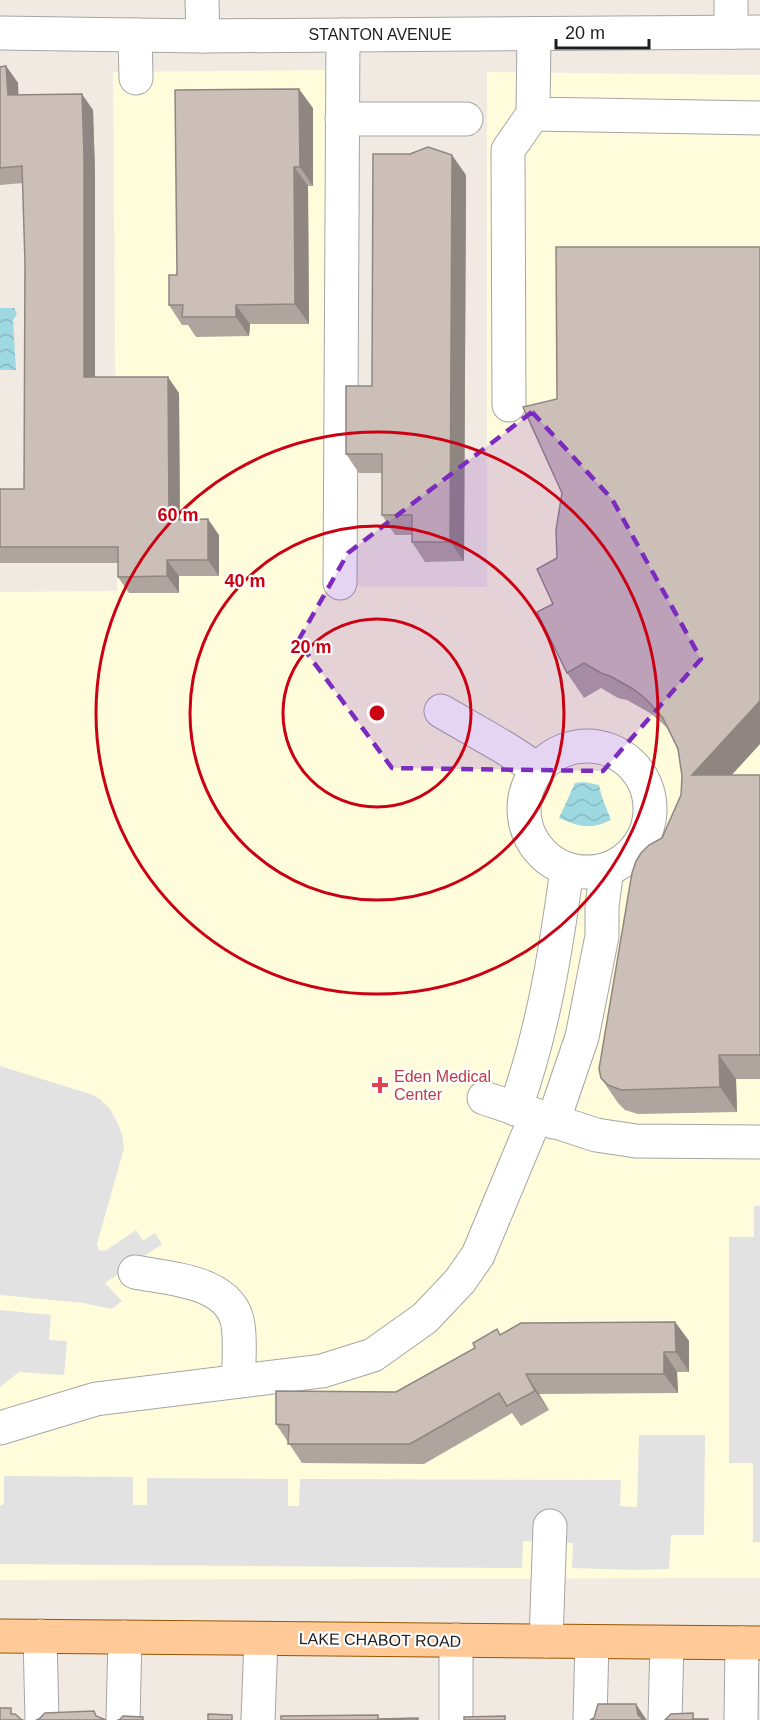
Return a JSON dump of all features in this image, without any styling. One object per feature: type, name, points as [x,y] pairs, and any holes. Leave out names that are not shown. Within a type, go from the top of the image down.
[{"type":"main road","name":"LAKE CHABOT ROAD","points":[[0,1636],[751,1643]]},
{"type":"street","points":[[202,0],[203,36]]},
{"type":"street","name":"STANTON AVENUE","points":[[0,33],[203,36],[534,34],[741,21]]},
{"type":"street","points":[[340,583],[343,34]]},
{"type":"street","points":[[508,405],[508,150],[533,114],[534,34]]},
{"type":"street","points":[[135,35],[136,78]]},
{"type":"street","points":[[533,114],[760,118]]},
{"type":"street","points":[[342,119],[466,119]]},
{"type":"street","points":[[441,711],[506,748],[537,769]]},
{"type":"street","points":[[577,746],[601,746],[622,756],[639,772],[649,794],[650,817],[642,840],[627,858],[607,869],[587,873],[567,869],[549,860],[535,846],[526,827],[523,807],[527,787],[537,769],[555,754],[577,746]]},
{"type":"street","points":[[535,1116],[527,1075],[556,954],[567,869]]},
{"type":"street","points":[[0,1447],[14,1423],[96,1399],[322,1371],[373,1355],[425,1318],[460,1281],[478,1255],[535,1116],[584,1025],[602,936],[602,906],[607,869]]},
{"type":"street","points":[[484,1098],[596,1135],[636,1141],[760,1142]]},
{"type":"street","points":[[135,1272],[213,1290],[225,1298],[234,1308],[238,1324],[239,1381]]},
{"type":"street","points":[[546,1641],[550,1526]]},
{"type":"street","points":[[40,1636],[42,1720]]},
{"type":"street","points":[[123,1720],[125,1637]]},
{"type":"street","points":[[258,1720],[271,1639]]},
{"type":"street","points":[[271,1639],[279,1720]]},
{"type":"street","points":[[456,1640],[456,1720]]},
{"type":"street","points":[[590,1720],[592,1642]]},
{"type":"street","points":[[665,1720],[667,1642]]},
{"type":"street","points":[[741,1720],[751,1643]]},
{"type":"highlighted area","points":[[532,412],[612,499],[701,659],[603,771],[392,768],[298,641],[348,553]]},
{"type":"shaded area","name":"Eden Medical Center","points":[[334,70],[323,586],[487,587],[487,72],[760,75],[760,1578],[0,1580],[0,592],[117,591],[113,72]]},
{"type":"shaded area","points":[[0,1066],[90,1094],[100,1099],[110,1109],[117,1122],[124,1148],[97,1244],[99,1250],[105,1251],[136,1230],[143,1241],[155,1233],[162,1244],[105,1283],[122,1301],[112,1309],[83,1303],[0,1295]]},
{"type":"shaded area","points":[[754,1206],[760,1206],[760,1542],[753,1542],[753,1463],[729,1463],[729,1237],[754,1237]]},
{"type":"shaded area","points":[[0,1310],[51,1315],[49,1340],[67,1341],[64,1375],[19,1372],[0,1387]]},
{"type":"shaded area","points":[[639,1435],[705,1435],[704,1535],[671,1535],[669,1569],[572,1568],[573,1543],[523,1541],[522,1568],[0,1564],[0,1506],[4,1504],[4,1476],[133,1477],[133,1505],[147,1505],[147,1478],[288,1479],[288,1506],[299,1506],[300,1479],[621,1480],[620,1506],[637,1507]]},
{"type":"water","points":[[0,308],[14,308],[17,314],[13,320],[16,370],[0,370]]},
{"type":"water","points":[[575,783],[599,785],[611,820],[585,826],[559,818]]},
{"type":"building","points":[[6,66],[8,95],[82,94],[84,377],[168,377],[169,520],[208,519],[208,560],[167,560],[167,576],[118,577],[118,547],[0,547],[0,489],[24,489],[25,263],[22,166],[0,168],[0,67]]},
{"type":"building","points":[[299,89],[300,167],[294,167],[295,304],[236,305],[236,317],[182,317],[183,305],[169,305],[169,275],[177,275],[175,90]]},
{"type":"building","points":[[428,147],[452,155],[450,542],[412,542],[412,515],[382,515],[382,454],[346,454],[346,386],[372,386],[373,154],[410,154]]},
{"type":"building","points":[[556,247],[760,247],[760,701],[692,775],[760,775],[760,1055],[719,1055],[720,1087],[621,1090],[608,1085],[601,1078],[599,1069],[632,873],[641,853],[649,845],[662,838],[681,795],[682,776],[678,749],[663,718],[646,699],[633,689],[584,663],[567,673],[537,612],[553,604],[537,569],[557,558],[556,530],[562,493],[523,407],[557,399]]},
{"type":"building","points":[[675,1322],[676,1352],[664,1352],[664,1374],[526,1374],[535,1391],[507,1406],[499,1393],[410,1444],[288,1444],[289,1425],[276,1424],[276,1391],[396,1392],[475,1348],[473,1343],[497,1329],[500,1335],[521,1323]]},
{"type":"building","points":[[598,1704],[636,1704],[638,1715],[644,1720],[590,1720],[594,1718]]},
{"type":"building","points":[[0,1708],[11,1708],[11,1714],[15,1714],[22,1720],[0,1720]]},
{"type":"building","points":[[94,1711],[96,1716],[106,1720],[36,1720],[45,1713]]},
{"type":"building","points":[[693,1713],[693,1719],[708,1720],[665,1720],[671,1714]]},
{"type":"building","points":[[208,1714],[232,1715],[232,1720],[208,1720]]},
{"type":"building","points":[[378,1715],[378,1719],[418,1718],[418,1720],[281,1720],[281,1716]]},
{"type":"building","points":[[123,1716],[143,1717],[143,1720],[119,1720]]},
{"type":"building","points":[[505,1716],[505,1720],[464,1720],[464,1717]]},
{"type":"place","name":"Eden Medical Center","points":[[380,1085]]}]
